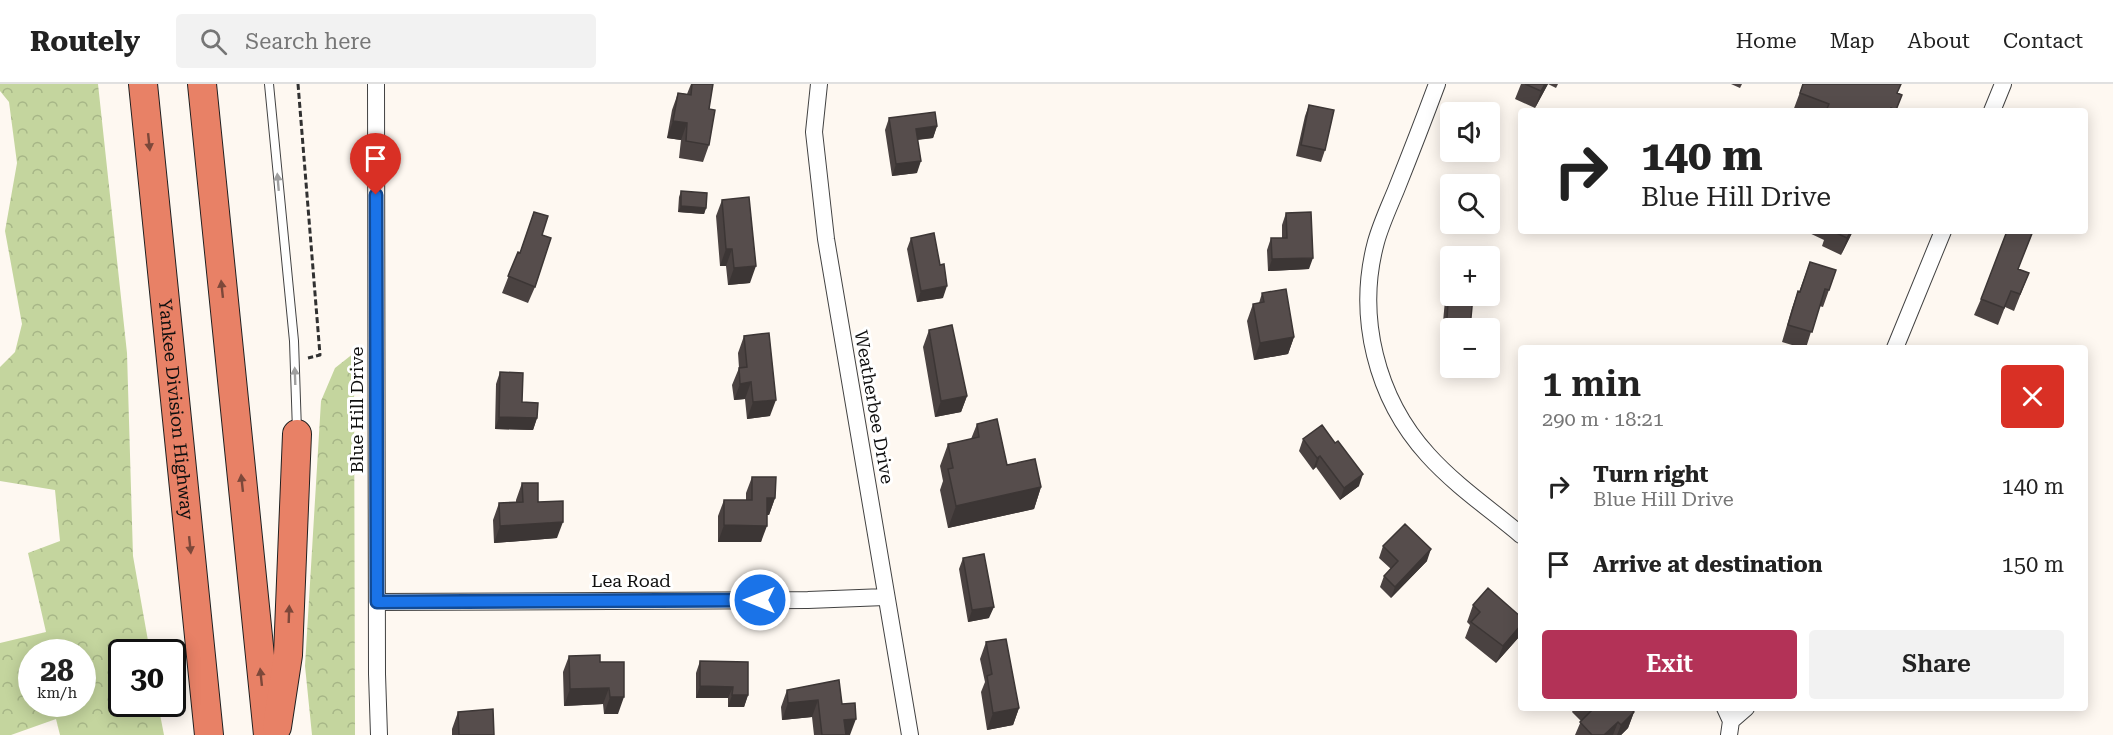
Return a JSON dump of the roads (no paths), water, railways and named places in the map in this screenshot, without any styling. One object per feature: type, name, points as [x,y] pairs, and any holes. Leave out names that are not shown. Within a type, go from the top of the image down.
[{"type":"highway","name":"Yankee Division Highway","points":[[143,84],[209,735]]},
{"type":"highway","points":[[202,84],[268,735]]},
{"type":"highway","points":[[276,735],[288,655],[297,434]]},
{"type":"street","name":"Blue Hill Drive","points":[[376,84],[377,602],[380,735]]},
{"type":"street","name":"Weatherbee Drive","points":[[819,84],[814,106],[814,132],[826,239],[910,735]]},
{"type":"street","points":[[1437,84],[1376,241],[1368,307],[1374,353],[1388,393],[1421,447],[1438,465],[1518,532]]},
{"type":"street","points":[[1993,108],[2002,84]]},
{"type":"street","points":[[1896,345],[1942,234]]},
{"type":"street","name":"Lea Road","points":[[377,602],[796,600],[885,597]]},
{"type":"street","points":[[1728,721],[1742,711]]},
{"type":"lane","points":[[269,84],[294,361],[297,434]]}]
